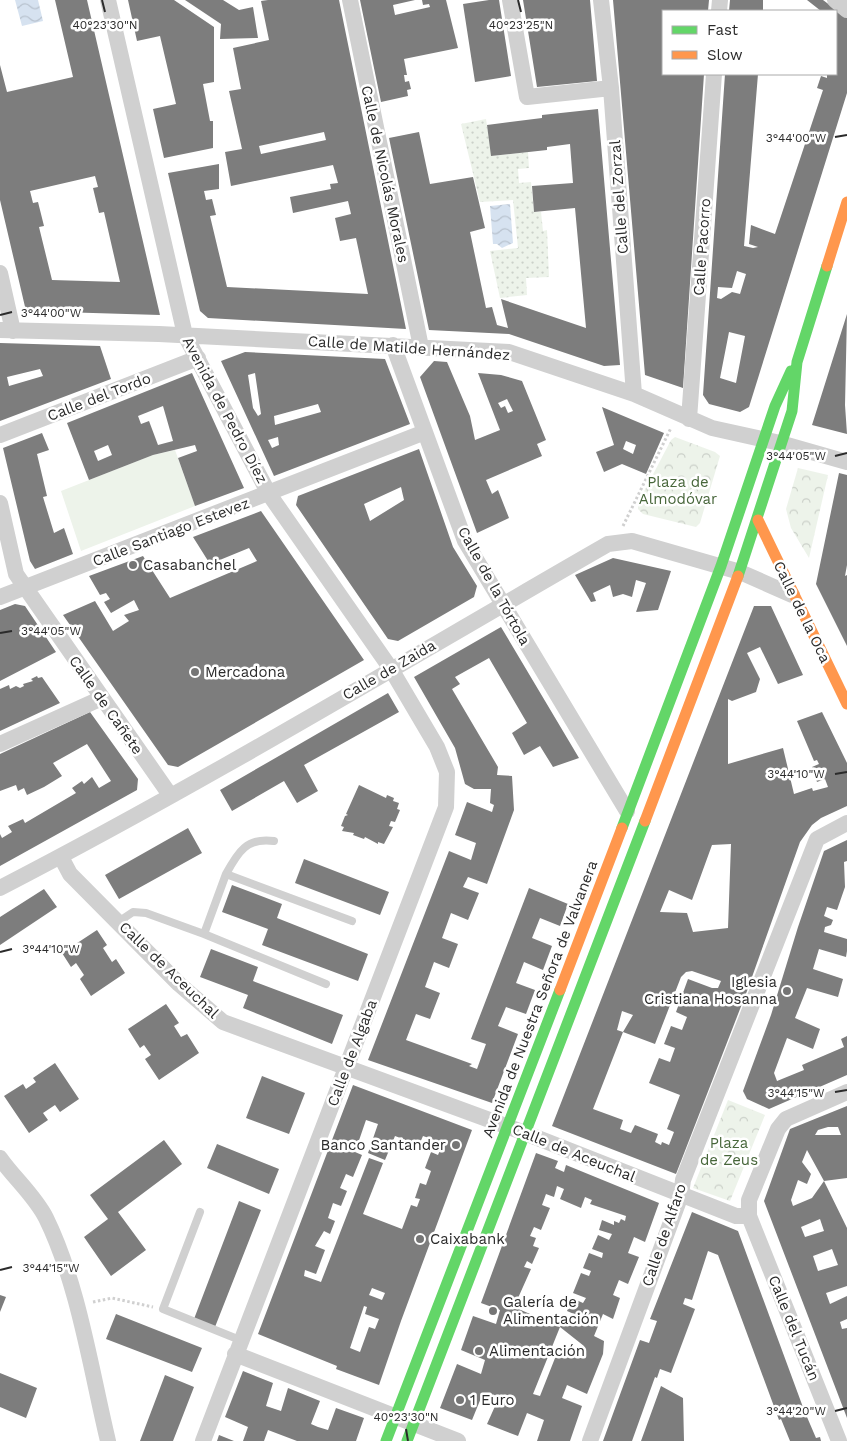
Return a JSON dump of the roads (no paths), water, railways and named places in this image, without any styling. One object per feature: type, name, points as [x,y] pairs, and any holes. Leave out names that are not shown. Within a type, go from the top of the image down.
[{"type":"main road","points":[[406,1441],[740,572],[758,520],[780,443],[792,411],[797,362],[847,202]]},
{"type":"main road","points":[[721,566],[782,387],[797,362]]},
{"type":"main road","name":"Calle de la Oca","points":[[758,520],[792,595],[847,704]]},
{"type":"main road","name":"Avenida de Nuestra Señora de Valvanera","points":[[386,1441],[721,566]]},
{"type":"street","name":"Avenida de Pedro Díez","points":[[108,0],[185,335],[269,494],[391,669]]},
{"type":"street","name":"Calle de Nicolás Morales","points":[[350,0],[421,347]]},
{"type":"street","points":[[510,0],[527,97],[610,88]]},
{"type":"street","name":"Calle del Zorzal","points":[[600,0],[610,88],[634,394]]},
{"type":"street","points":[[835,0],[847,10]]},
{"type":"street","name":"Calle Pacorro","points":[[683,417],[714,75]]},
{"type":"street","points":[[0,273],[6,330]]},
{"type":"street","name":"Calle de Matilde Hernández","points":[[6,330],[185,335],[508,352],[634,394],[683,417],[712,428],[780,443],[847,462]]},
{"type":"street","name":"Calle de la Tórtola","points":[[393,345],[465,541],[628,811]]},
{"type":"street","name":"Calle del Tordo","points":[[0,435],[198,358]]},
{"type":"street","name":"Calle Santiago Estevez","points":[[0,597],[425,432]]},
{"type":"street","name":"Calle de Cañete","points":[[0,503],[16,574],[170,796]]},
{"type":"street","name":"Calle de Zaida","points":[[0,888],[170,796],[608,544],[632,541],[740,572],[792,595]]},
{"type":"street","name":"Calle de Algaba","points":[[203,1441],[446,807],[447,772],[437,747],[391,669]]},
{"type":"street","points":[[0,744],[102,698]]},
{"type":"street","name":"Calle de Alfaro","points":[[590,1441],[681,1195],[683,1180],[817,839],[847,823]]},
{"type":"street","name":"Calle de Aceuchal","points":[[60,857],[70,874],[179,984],[223,1022],[507,1126],[736,1216],[749,1216]]},
{"type":"street","points":[[749,1216],[749,1200],[778,1128],[786,1119],[847,1092]]},
{"type":"street","points":[[2,1164],[45,1216],[58,1246],[76,1305],[108,1441]]},
{"type":"street","name":"Calle del Tucán","points":[[749,1216],[839,1441]]},
{"type":"street","points":[[238,1347],[395,1417],[458,1441]]},
{"type":"lane","points":[[204,934],[226,874],[236,857],[249,844],[261,839],[274,841]]},
{"type":"lane","points":[[226,874],[352,921]]},
{"type":"lane","points":[[118,922],[133,912],[140,911],[204,934],[326,984]]},
{"type":"lane","points":[[200,1212],[163,1309],[238,1347]]},
{"type":"water","points":[[15,0],[38,0],[43,21],[22,26]]},
{"type":"water","points":[[510,204],[513,243],[502,248],[497,244],[493,244],[490,206]]},
{"type":"place","name":"Casabanchel","points":[[133,565]]},
{"type":"place","name":"Mercadona","points":[[195,672]]},
{"type":"place","name":"Iglesia Cristiana Hosanna","points":[[787,991]]},
{"type":"place","name":"Banco Santander","points":[[456,1145]]},
{"type":"place","name":"Caixabank","points":[[420,1239]]},
{"type":"place","name":"Galería de Alimentación","points":[[493,1311]]},
{"type":"place","name":"Alimentación","points":[[479,1351]]},
{"type":"place","name":"1 Euro","points":[[460,1400]]},
{"type":"park label","name":"Plaza de Almodóvar","points":[[678,490]]},
{"type":"park label","name":"Plaza de Zeus","points":[[729,1152]]}]
